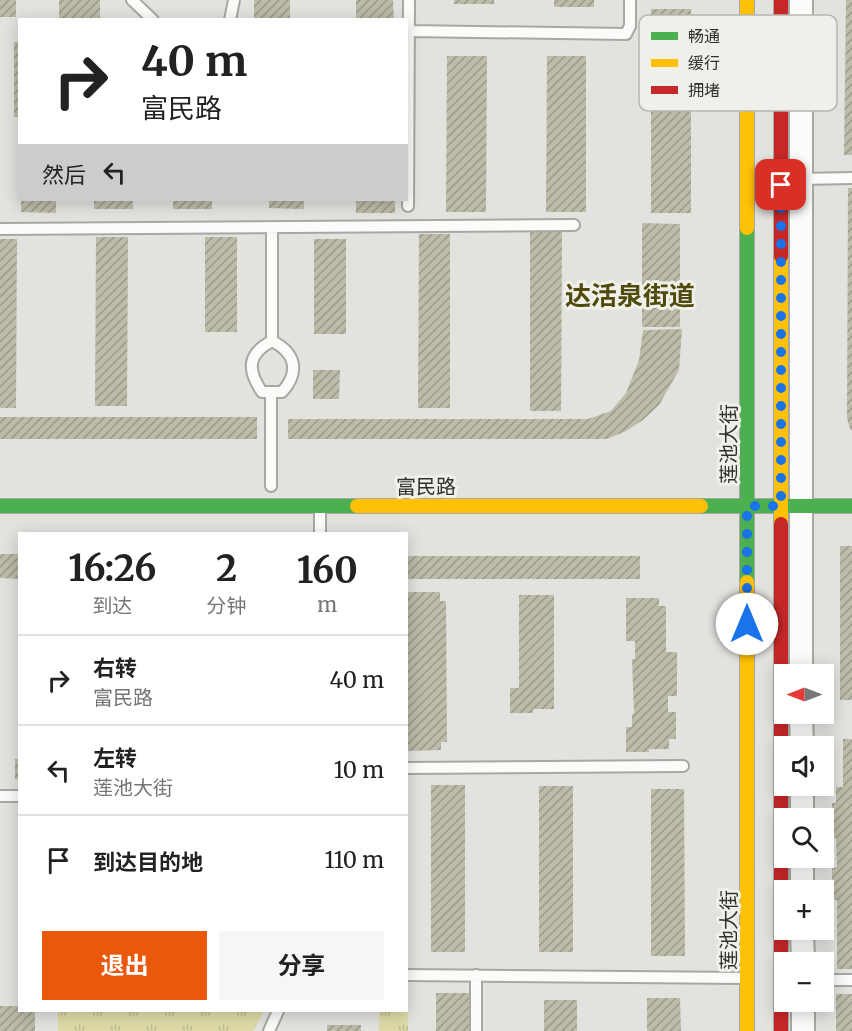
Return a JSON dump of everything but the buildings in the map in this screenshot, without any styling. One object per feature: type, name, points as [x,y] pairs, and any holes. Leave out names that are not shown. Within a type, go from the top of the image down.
[{"type":"main road","name":"莲池大街","points":[[747,0],[748,15]]},
{"type":"main road","name":"莲池大街","points":[[781,0],[781,15]]},
{"type":"main road","name":"莲池大街","points":[[754,111],[776,491]]},
{"type":"main road","name":"莲池大街","points":[[780,111],[776,491],[781,1031]]},
{"type":"main road","name":"莲池大街","points":[[747,1031],[747,506],[776,491]]},
{"type":"main road","name":"富民路","points":[[0,506],[747,506],[776,491],[852,506]]},
{"type":"street","points":[[800,664],[776,491],[801,179],[801,111]]},
{"type":"street","points":[[803,1012],[803,1031]]},
{"type":"lane","points":[[132,0],[151,18]]},
{"type":"lane","points":[[230,18],[234,0]]},
{"type":"lane","points":[[408,206],[409,0]]},
{"type":"lane","points":[[410,32],[626,34],[630,26],[630,0]]},
{"type":"lane","points":[[801,179],[852,178]]},
{"type":"lane","points":[[0,229],[574,225]]},
{"type":"lane","points":[[272,227],[272,341]]},
{"type":"lane","points":[[272,341],[284,347],[291,356],[293,365],[290,383],[282,392],[262,392],[252,372],[252,360],[257,350],[272,341]]},
{"type":"lane","points":[[271,392],[271,486]]},
{"type":"lane","points":[[320,506],[320,532]]},
{"type":"lane","points":[[408,768],[683,766]]},
{"type":"lane","points":[[0,796],[18,796]]},
{"type":"lane","points":[[408,975],[747,978]]},
{"type":"lane","points":[[476,975],[476,1031]]},
{"type":"lane","points":[[834,980],[852,980]]},
{"type":"lane","points":[[269,1031],[278,1012]]},
{"type":"green space","points":[[58,1012],[263,1012],[253,1031],[58,1031]]},
{"type":"green space","points":[[379,1012],[408,1012],[408,1031],[379,1031]]},
{"type":"traffic: fast","points":[[747,228],[747,582]]},
{"type":"traffic: fast","points":[[0,506],[357,506]]},
{"type":"traffic: fast","points":[[701,506],[852,506]]},
{"type":"traffic: slow","points":[[747,0],[747,15]]},
{"type":"traffic: slow","points":[[747,111],[747,228]]},
{"type":"traffic: slow","points":[[781,256],[781,524]]},
{"type":"traffic: slow","points":[[357,506],[701,506]]},
{"type":"traffic: slow","points":[[747,582],[747,1031]]},
{"type":"traffic: jam","points":[[781,0],[781,15]]},
{"type":"traffic: jam","points":[[781,111],[781,256]]},
{"type":"traffic: jam","points":[[781,524],[781,1031]]},
{"type":"district","name":"达活泉街道","points":[[630,295]]},
{"type":"route","points":[[747,624],[747,506],[781,506],[781,185]]}]
